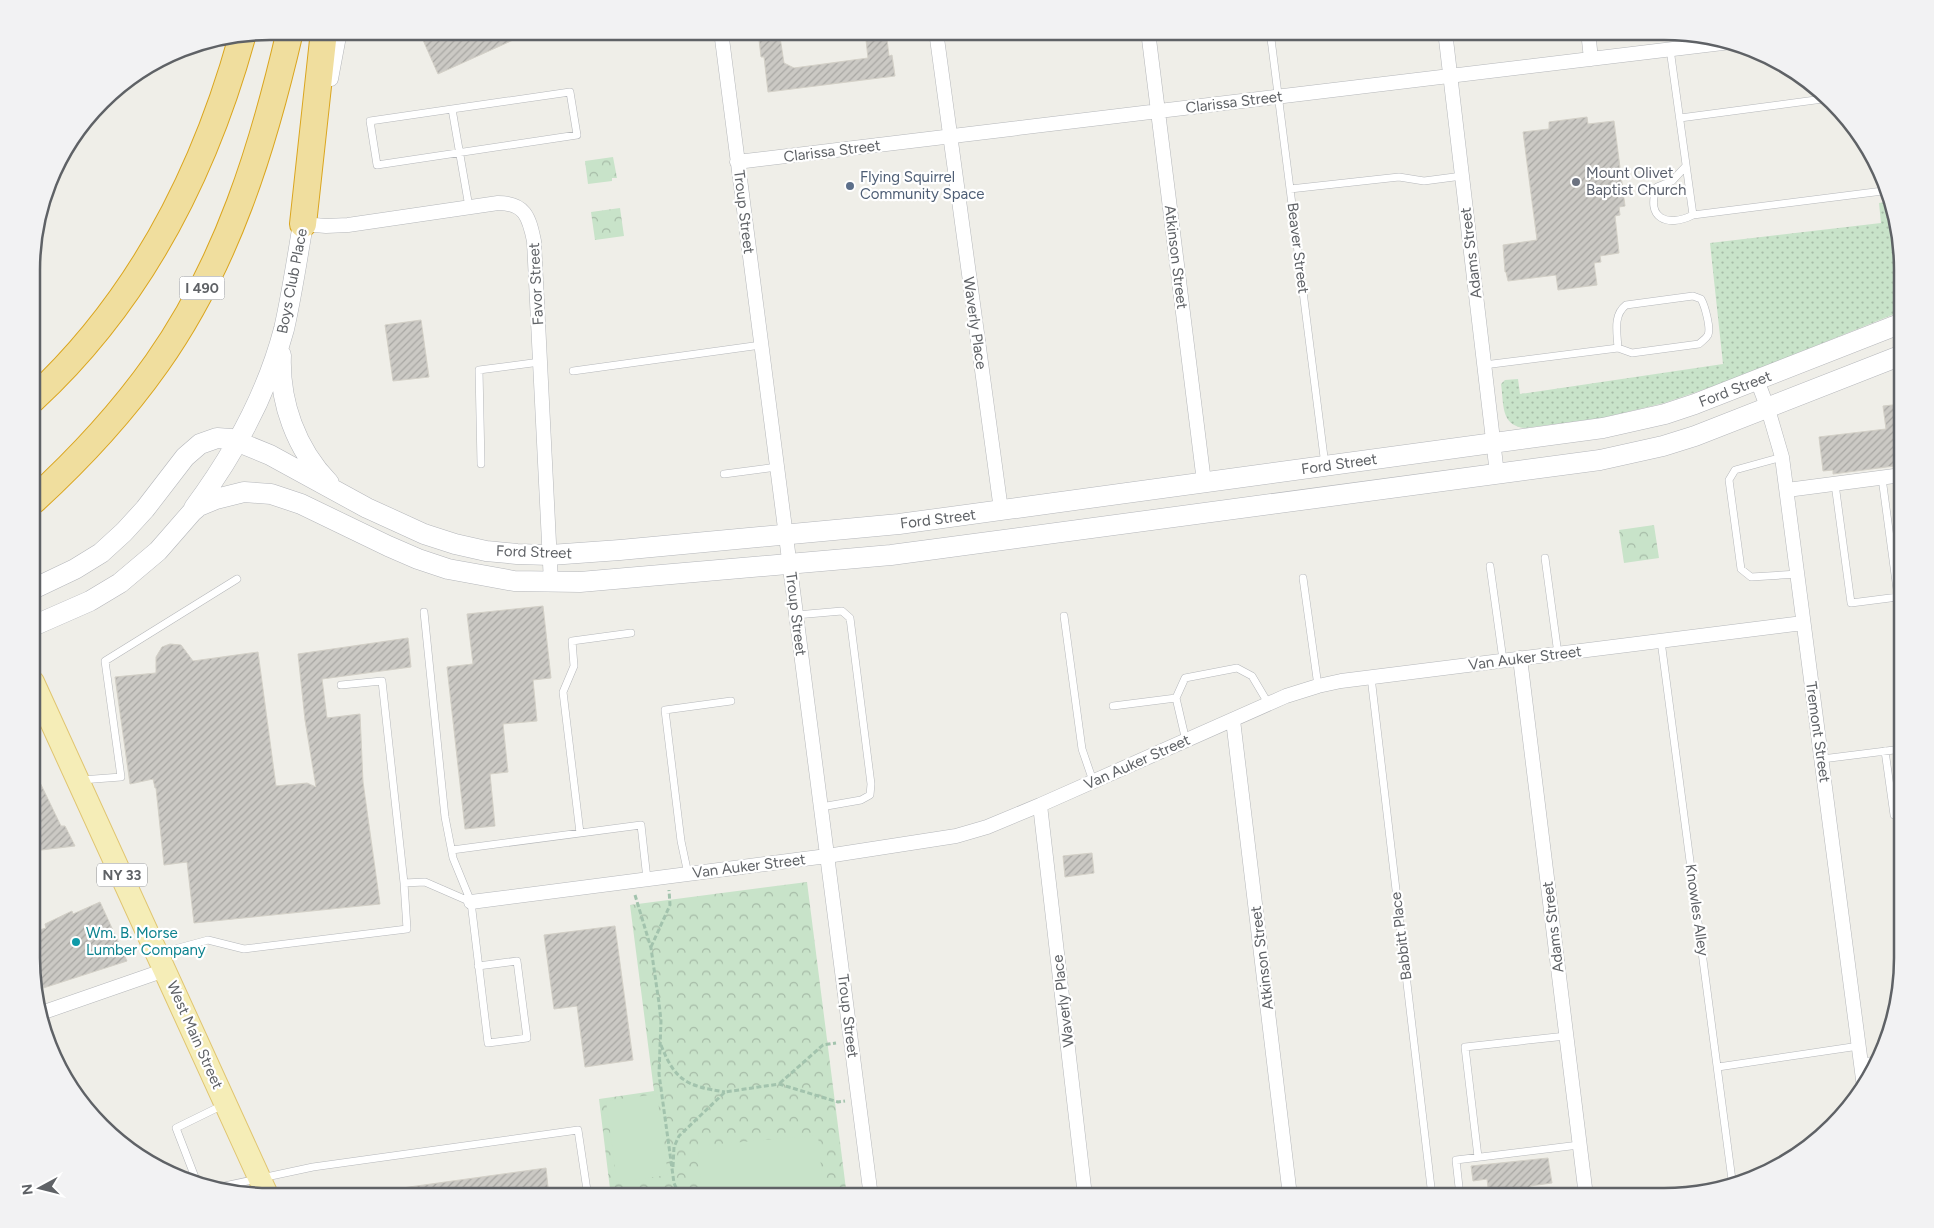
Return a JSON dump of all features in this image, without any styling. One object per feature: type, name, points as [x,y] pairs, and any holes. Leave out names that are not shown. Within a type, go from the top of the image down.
[{"type":"highway","name":"I 490","points":[[40,494],[74,462],[119,413],[158,362],[192,307],[221,249],[246,188],[266,127],[288,40]]},
{"type":"highway","points":[[303,224],[323,40]]},
{"type":"highway","points":[[40,392],[60,373],[102,325],[156,247],[182,200],[202,156],[222,104],[241,42]]},
{"type":"main road","name":"Boys Club Place","points":[[192,512],[238,442],[265,384],[284,329],[303,224]]},
{"type":"main road","name":"Ford Street","points":[[40,585],[88,561],[124,532],[193,449],[208,440],[217,438],[231,439],[276,458],[396,523],[455,544],[486,551],[550,555],[899,524],[1602,428],[1634,422],[1695,404],[1894,326]]},
{"type":"main road","points":[[284,329],[280,368],[290,420],[298,438],[319,471],[339,493]]},
{"type":"main road","name":"Ford Street","points":[[40,623],[90,600],[120,583],[158,552],[192,512],[216,499],[234,494],[254,492],[271,494],[301,504],[388,546],[448,569],[514,581],[551,583],[613,580],[923,551],[1568,465],[1631,454],[1695,436],[1894,358]]},
{"type":"main road","name":"West Main Street","points":[[40,702],[78,780],[264,1187]]},
{"type":"street","name":"Boys Club Place","points":[[303,224],[338,40]]},
{"type":"street","name":"Troup Street","points":[[721,40],[870,1188]]},
{"type":"street","name":"Waverly Place","points":[[937,40],[1001,510]]},
{"type":"street","name":"Atkinson Street","points":[[1149,40],[1204,482]]},
{"type":"street","name":"Adams Street","points":[[1446,40],[1497,474]]},
{"type":"street","points":[[1589,40],[1591,59]]},
{"type":"street","name":"Clarissa Street","points":[[737,162],[1708,44]]},
{"type":"street","name":"Favor Street","points":[[303,224],[337,226],[508,203],[517,206],[524,212],[531,226],[534,240],[551,583]]},
{"type":"street","name":"Tremont Street","points":[[1757,380],[1768,409],[1782,457],[1862,1074]]},
{"type":"street","points":[[1787,490],[1894,476]]},
{"type":"street","name":"Van Auker Street","points":[[471,902],[827,856],[956,836],[987,827],[1186,741],[1268,703],[1318,686],[1371,677],[1803,623]]},
{"type":"street","name":"Adams Street","points":[[1520,658],[1585,1188]]},
{"type":"street","name":"Atkinson Street","points":[[1233,720],[1286,1188]]},
{"type":"street","name":"Waverly Place","points":[[1040,805],[1084,1188]]},
{"type":"street","points":[[46,1011],[161,962]]},
{"type":"lane","name":"Beaver Street","points":[[1271,40],[1325,466]]},
{"type":"lane","points":[[1670,49],[1693,215]]},
{"type":"lane","points":[[570,92],[577,135],[377,165],[370,121],[452,109],[570,92]]},
{"type":"lane","points":[[1680,118],[1819,100]]},
{"type":"lane","points":[[452,109],[468,207]]},
{"type":"lane","points":[[1686,166],[1672,181],[1658,187],[1653,199],[1658,215],[1665,220],[1683,220],[1693,215],[1880,191]]},
{"type":"lane","points":[[1290,189],[1399,176],[1424,181],[1462,176]]},
{"type":"lane","points":[[1484,365],[1618,348],[1632,353],[1699,344],[1709,333],[1705,305],[1701,299],[1693,296],[1626,305],[1620,309],[1617,318],[1618,348]]},
{"type":"lane","points":[[574,371],[761,345]]},
{"type":"lane","points":[[481,464],[479,370],[540,362]]},
{"type":"lane","points":[[1782,457],[1735,470],[1729,480],[1730,490],[1741,570],[1752,577],[1798,574]]},
{"type":"lane","points":[[724,474],[777,467]]},
{"type":"lane","points":[[1882,478],[1894,567]]},
{"type":"lane","points":[[1835,484],[1851,603],[1894,598]]},
{"type":"lane","points":[[1545,558],[1558,654]]},
{"type":"lane","points":[[1490,566],[1502,660]]},
{"type":"lane","points":[[1304,578],[1318,686]]},
{"type":"lane","points":[[78,780],[121,777],[105,661],[237,579]]},
{"type":"lane","points":[[796,615],[842,611],[850,618],[871,784],[870,795],[861,800],[821,807]]},
{"type":"lane","points":[[424,612],[445,817],[452,850],[471,902],[478,966],[488,1043],[527,1038],[517,960],[478,966]]},
{"type":"lane","points":[[1064,616],[1082,749],[1093,781]]},
{"type":"lane","points":[[580,833],[563,692],[574,666],[572,641],[631,633]]},
{"type":"lane","name":"Knowles Alley","points":[[1661,641],[1732,1178]]},
{"type":"lane","points":[[1186,741],[1176,698],[1185,678],[1236,668],[1252,676],[1268,703]]},
{"type":"lane","name":"Babbitt Place","points":[[1371,677],[1431,1188]]},
{"type":"lane","points":[[161,962],[208,940],[244,949],[407,929],[404,883],[382,681],[341,685]]},
{"type":"lane","points":[[1113,706],[1176,698]]},
{"type":"lane","points":[[688,874],[681,841],[665,710],[731,701]]},
{"type":"lane","points":[[1822,759],[1894,750]]},
{"type":"lane","points":[[1885,751],[1894,815]]},
{"type":"lane","points":[[452,850],[641,825],[641,880]]},
{"type":"lane","points":[[404,883],[426,882],[471,902]]},
{"type":"lane","points":[[1478,1157],[1465,1047],[1566,1036]]},
{"type":"lane","points":[[1718,1067],[1859,1046]]},
{"type":"lane","points":[[1861,1062],[1869,1061]]},
{"type":"lane","points":[[194,1175],[176,1128],[226,1104]]},
{"type":"lane","points":[[250,1187],[264,1187],[313,1167],[578,1130],[587,1188]]},
{"type":"lane","points":[[1459,1188],[1456,1160],[1579,1146]]},
{"type":"path","points":[[651,948],[670,905],[667,877]]},
{"type":"path","points":[[641,880],[636,900],[651,948],[660,1012],[660,1074],[676,1188]]},
{"type":"path","points":[[779,1084],[823,1045],[851,1040]]},
{"type":"path","points":[[660,1042],[669,1065],[678,1076],[690,1084],[725,1092],[779,1084],[838,1102],[858,1099]]},
{"type":"path","points":[[673,1175],[674,1147],[679,1136],[725,1092]]},
{"type":"green space","points":[[613,157],[617,178],[612,178],[612,181],[588,184],[585,161]]},
{"type":"green space","points":[[1884,202],[1890,225],[1894,255],[1894,314],[1726,382],[1664,403],[1602,418],[1525,428],[1511,423],[1507,418],[1503,406],[1501,384],[1505,380],[1518,379],[1520,394],[1723,364],[1710,243],[1881,223],[1879,203]]},
{"type":"green space","points":[[620,208],[624,236],[595,240],[591,212]]},
{"type":"green space","points":[[1654,525],[1659,558],[1624,563],[1619,530]]},
{"type":"green space","points":[[807,882],[846,1188],[610,1188],[599,1099],[654,1091],[630,905]]},
{"type":"green space","points":[[657,1094],[668,1175],[617,1182],[606,1101]]},
{"type":"green space","points":[[818,1135],[823,1188],[701,1188],[698,1146]]},
{"type":"building","points":[[423,40],[513,40],[438,74]]},
{"type":"building","points":[[759,40],[780,40],[784,63],[794,68],[868,58],[866,40],[887,40],[889,56],[892,55],[895,76],[768,92],[764,57],[761,57]]},
{"type":"building","name":"Mount Olivet Baptist Church","points":[[1587,117],[1588,124],[1614,121],[1625,206],[1619,207],[1620,215],[1615,216],[1619,253],[1600,256],[1601,262],[1594,263],[1597,285],[1558,290],[1556,275],[1508,281],[1505,272],[1503,245],[1537,240],[1523,132],[1549,129],[1549,122]]},
{"type":"building","points":[[421,320],[429,377],[393,381],[385,325]]},
{"type":"building","points":[[1894,405],[1894,466],[1833,474],[1833,470],[1823,471],[1819,437],[1886,429],[1883,406]]},
{"type":"building","points":[[543,606],[551,678],[533,680],[537,721],[503,724],[508,772],[490,774],[495,826],[465,829],[447,667],[473,664],[467,614]]},
{"type":"building","points":[[408,638],[411,667],[322,679],[327,718],[360,714],[363,782],[380,904],[194,923],[187,862],[164,865],[156,788],[153,779],[130,784],[115,677],[156,673],[156,657],[162,647],[170,644],[181,645],[193,661],[258,652],[276,786],[307,783],[316,787],[305,720],[298,654]]},
{"type":"building","points":[[40,782],[61,826],[65,826],[75,846],[40,850]]},
{"type":"building","points":[[1092,853],[1094,873],[1065,877],[1063,856]]},
{"type":"building","name":"Wm. B. Morse Lumber Company","points":[[100,902],[127,961],[42,988],[40,973],[40,930],[46,928],[45,924],[72,911],[73,914]]},
{"type":"building","points":[[615,926],[633,1060],[585,1067],[577,1006],[554,1009],[544,935]]},
{"type":"building","points":[[1548,1158],[1552,1183],[1530,1186],[1530,1188],[1488,1188],[1487,1179],[1473,1181],[1471,1166]]},
{"type":"building","points":[[546,1168],[548,1188],[402,1188]]},
{"type":"place","name":"Mount Olivet Baptist Church","points":[[1576,182]]},
{"type":"place","name":"Flying Squirrel Community Space","points":[[850,186]]},
{"type":"place","name":"Wm. B. Morse Lumber Company","points":[[76,942]]}]
